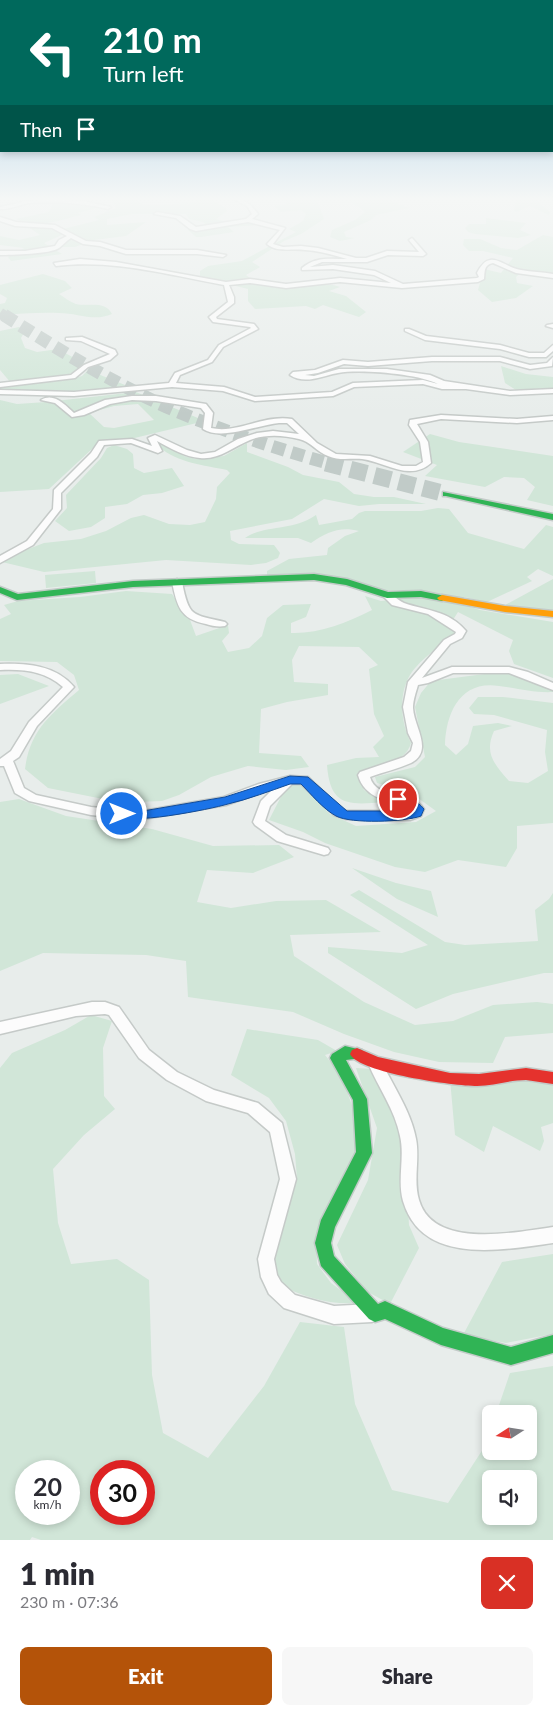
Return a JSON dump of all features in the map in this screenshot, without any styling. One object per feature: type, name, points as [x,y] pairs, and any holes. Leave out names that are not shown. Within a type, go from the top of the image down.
[{"type":"main road","points":[[446,494],[553,517]]},
{"type":"main road","points":[[0,590],[17,597],[104,587],[177,582],[314,577],[347,582],[387,595],[421,594],[504,609],[553,614]]},
{"type":"main road","points":[[553,1078],[526,1074],[479,1080],[450,1079],[376,1064],[359,1054],[345,1052],[337,1058],[360,1099],[364,1153],[327,1226],[323,1243],[328,1260],[375,1313],[385,1310],[441,1336],[511,1356],[553,1344]]},
{"type":"street","points":[[154,271],[226,284],[250,281],[286,286],[340,280],[400,286],[478,280],[482,278],[481,271]]},
{"type":"street","points":[[360,271],[375,273],[400,286]]},
{"type":"street","points":[[514,271],[553,276]]},
{"type":"street","points":[[172,385],[177,374],[210,361],[221,346],[255,329],[252,325],[215,321],[212,317],[231,304],[231,297],[226,284]]},
{"type":"street","points":[[407,330],[425,338],[511,348],[529,355],[546,355],[553,347]]},
{"type":"street","points":[[0,385],[73,377],[80,374],[86,367],[110,358],[114,354],[113,351],[89,341],[68,339]]},
{"type":"street","points":[[553,359],[550,365],[540,367],[500,359],[432,359],[368,364],[343,362],[325,370],[295,373],[293,375],[314,378],[339,371],[387,371],[430,377],[442,383],[510,393],[553,391]]},
{"type":"street","points":[[0,393],[74,394],[172,385],[224,389],[255,399],[333,394],[353,385],[423,382],[442,387],[466,387]]},
{"type":"street","points":[[0,393],[19,401],[57,401],[72,415],[79,415],[116,400],[140,396],[203,406],[209,413],[207,428],[213,431],[226,431],[252,423],[284,420],[289,421],[309,439],[336,457],[374,459],[389,467],[409,470],[421,468],[427,464],[427,447],[413,425],[414,422],[441,417],[517,421],[553,418]]},
{"type":"street","points":[[0,560],[30,543],[57,509],[57,492],[94,455],[102,443],[125,440],[158,451],[152,442],[152,438],[155,436],[187,452],[202,456],[228,450],[258,434],[285,433],[309,439]]},
{"type":"street","points":[[177,582],[182,608],[190,617],[222,624]]},
{"type":"street","points":[[0,667],[21,666],[44,670],[62,680],[69,687],[33,724],[15,754],[3,762],[19,790],[33,798],[91,811],[137,816],[226,801],[290,780],[304,780],[338,812],[346,815],[410,816],[417,813],[418,809],[413,804],[369,789],[365,783],[364,775],[408,760],[416,752],[418,743],[413,733],[408,707],[413,682],[447,642],[460,636],[461,632],[456,626],[430,612],[398,604],[391,601],[387,595]]},
{"type":"street","points":[[413,682],[424,681],[452,670],[509,670],[524,674],[553,687]]},
{"type":"street","points":[[290,780],[265,804],[259,822],[270,833],[282,839],[295,840],[324,851]]},
{"type":"street","points":[[0,1028],[92,1006],[108,1007],[114,1011],[144,1054],[172,1076],[210,1096],[253,1108],[266,1116],[277,1128],[288,1179],[266,1259],[269,1277],[274,1288],[290,1302],[334,1315],[375,1313]]},
{"type":"street","points":[[376,1064],[383,1084],[407,1130],[410,1155],[408,1180],[412,1204],[423,1224],[443,1238],[470,1242],[553,1235]]},
{"type":"green space","points":[[200,271],[253,271],[246,275],[268,286],[328,284],[340,287],[329,291],[346,296],[366,312],[359,317],[323,305],[315,309],[306,306],[255,309],[248,301],[248,289],[200,277]]},
{"type":"green space","points":[[483,271],[501,273],[503,271],[523,271],[516,277],[517,283],[533,286],[516,298],[492,302],[478,290]]},
{"type":"green space","points":[[532,271],[553,271],[553,273]]},
{"type":"green space","points":[[43,274],[65,281],[72,288],[59,294],[69,301],[81,305],[101,305],[112,314],[99,317],[66,313],[0,315],[0,304],[5,303],[7,298],[0,294],[0,285]]},
{"type":"green space","points":[[19,327],[25,331],[21,338],[25,348],[37,352],[58,349],[85,364],[77,370],[60,377],[11,383],[0,370],[0,331]]},
{"type":"green space","points":[[501,366],[526,374],[553,377],[553,388],[516,390],[505,383]]},
{"type":"green space","points":[[88,370],[130,387],[78,392],[0,389],[0,386],[72,379],[82,376]]},
{"type":"green space","points":[[136,392],[205,421],[93,448],[49,489],[0,492],[0,400],[17,404]],"holes":[[[138,404],[154,420],[114,428],[104,427],[89,413],[114,406]]]},
{"type":"green space","points":[[430,434],[459,442],[553,456],[553,506],[527,500],[535,487],[524,478],[504,477],[485,487],[425,476],[437,465],[403,452]]},
{"type":"green space","points":[[160,442],[177,448],[184,456],[196,459],[224,456],[247,443],[247,452],[288,467],[303,475],[339,482],[354,494],[394,497],[426,504],[359,506],[324,499],[292,519],[230,531],[231,540],[239,544],[274,545],[280,553],[278,558],[266,563],[251,565],[166,560],[44,572],[2,562],[44,543],[81,539],[106,531],[131,518],[144,515],[169,524],[190,525],[205,522],[216,499],[217,487],[230,473],[227,470],[192,463],[175,457],[159,447]]},
{"type":"green space","points":[[114,445],[127,449],[133,454],[134,468],[144,473],[172,468],[184,486],[162,493],[143,495],[127,504],[105,507],[105,518],[91,527],[69,531],[55,521],[67,508],[66,495],[101,458],[107,448]]},
{"type":"green space","points":[[438,508],[449,509],[468,533],[524,549],[546,525],[553,527],[553,576],[538,569],[527,577],[532,581],[487,602],[464,597],[461,604],[480,610],[553,622],[553,678],[514,664],[509,651],[513,640],[458,612],[451,623],[457,634],[419,663],[406,683],[402,709],[405,727],[411,743],[408,750],[396,760],[358,773],[364,790],[381,796],[384,802],[351,803],[337,796],[332,789],[329,779],[327,765],[356,758],[379,757],[373,747],[384,736],[374,714],[369,669],[378,665],[359,647],[299,646],[292,660],[294,682],[328,684],[328,695],[287,702],[261,709],[259,753],[301,756],[309,767],[286,770],[248,766],[211,777],[179,795],[162,801],[136,802],[103,799],[48,788],[25,769],[32,744],[43,724],[79,690],[74,675],[57,662],[0,661],[0,619],[11,614],[4,605],[18,601],[80,597],[126,591],[172,594],[190,620],[196,636],[228,625],[229,633],[222,641],[228,652],[249,648],[262,636],[267,618],[283,605],[311,604],[306,617],[291,623],[291,633],[312,632],[343,623],[372,610],[365,596],[381,601],[398,599],[402,590],[384,590],[343,579],[267,575],[267,571],[289,559],[327,555],[328,548],[345,536],[359,531],[346,529],[334,531],[311,543],[298,538],[245,538],[261,531],[297,524],[316,515],[319,525],[352,519],[365,511],[421,511]]},
{"type":"green space","points":[[95,571],[96,583],[46,588],[45,575]]},
{"type":"green space","points":[[553,579],[553,610],[505,605]]},
{"type":"green space","points":[[492,673],[509,673],[553,689],[553,692],[546,692],[486,685],[475,688],[465,693],[458,701],[449,721],[445,745],[456,755],[468,744],[473,726],[498,723],[512,726],[494,731],[490,752],[495,764],[509,781],[528,783],[548,771],[545,752],[547,730],[494,715],[474,714],[469,708],[478,697],[503,697],[553,703],[553,823],[517,826],[517,848],[506,867],[458,860],[425,872],[395,867],[325,843],[303,832],[269,820],[288,783],[302,785],[330,814],[356,826],[416,822],[436,811],[411,793],[377,783],[375,777],[415,767],[425,757],[415,707],[421,693],[431,681]]},
{"type":"green space","points":[[18,674],[49,686],[0,704],[0,675]]},
{"type":"green space","points":[[19,799],[66,816],[152,829],[213,846],[279,845],[294,857],[253,873],[207,870],[197,902],[231,908],[276,901],[326,900],[381,932],[290,935],[294,956],[364,1002],[415,1025],[453,1021],[493,1005],[537,1002],[553,1004],[553,1033],[505,1037],[493,1063],[439,1062],[394,1052],[344,1034],[293,1012],[188,997],[186,961],[146,955],[43,953],[0,971],[0,802]]},
{"type":"green space","points":[[352,868],[396,883],[431,891],[438,917],[397,899]]},
{"type":"green space","points":[[359,890],[445,942],[465,945],[538,941],[535,910],[549,899],[553,893],[553,973],[544,973],[453,994],[416,1009],[328,953],[328,947],[402,953],[428,945],[350,895]]},
{"type":"green space","points":[[91,1015],[112,1021],[103,1048],[104,1096],[115,1109],[84,1135],[53,1169],[58,1223],[71,1264],[117,1259],[149,1280],[152,1375],[163,1433],[208,1458],[264,1386],[300,1322],[344,1327],[355,1404],[392,1490],[448,1503],[482,1451],[482,1460],[538,1460],[538,1405],[499,1405],[510,1373],[553,1366],[553,1540],[41,1540],[32,1537],[30,1540],[0,1540],[0,1068],[12,1053],[65,1030]]},
{"type":"green space","points":[[247,1029],[318,1040],[337,1051],[325,1055],[341,1075],[353,1108],[357,1151],[316,1235],[317,1264],[331,1283],[358,1303],[336,1303],[316,1299],[278,1284],[271,1260],[274,1226],[288,1210],[297,1178],[295,1154],[286,1121],[269,1098],[231,1075]]},
{"type":"green space","points":[[356,1068],[373,1069],[404,1137],[409,1225],[419,1248],[390,1304],[368,1292],[345,1264],[337,1245],[368,1180],[377,1128]]},
{"type":"green space","points":[[553,1078],[553,1123],[541,1127],[544,1141],[540,1151],[493,1126],[484,1152],[455,1135],[450,1079]]},
{"type":"green space","points":[[553,1254],[553,1334],[506,1343],[463,1335],[502,1262]]},
{"type":"tunnel","points":[[0,313],[6,317]]},
{"type":"tunnel","points":[[4,315],[88,366],[154,401],[233,433],[331,464]]},
{"type":"tunnel","points":[[326,463],[446,494]]},
{"type":"traffic: fast","points":[[446,494],[553,517]]},
{"type":"traffic: fast","points":[[0,590],[17,597],[133,584],[314,577],[347,582],[387,595],[421,594],[442,598]]},
{"type":"traffic: fast","points":[[357,1054],[345,1052],[337,1058],[360,1099],[364,1153],[327,1226],[323,1243],[327,1260],[375,1313],[385,1310],[441,1336],[511,1356],[553,1344]]},
{"type":"traffic: slow","points":[[442,598],[505,609],[553,614]]},
{"type":"traffic: jam","points":[[357,1054],[375,1063],[450,1079],[479,1080],[526,1074],[553,1078]]},
{"type":"route","points":[[122,814],[137,816],[226,801],[263,787],[290,780],[304,780],[338,812],[346,815],[410,816],[417,813],[418,809],[413,804],[398,799]]}]
